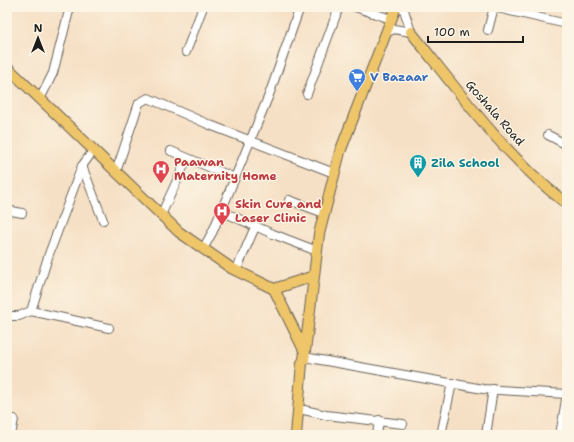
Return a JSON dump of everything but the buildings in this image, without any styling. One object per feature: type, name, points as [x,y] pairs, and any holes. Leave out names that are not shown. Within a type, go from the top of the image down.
[{"type":"main road","points":[[296,435],[302,363],[317,251],[324,213],[340,152],[396,7]]},
{"type":"main road","name":"Goshala Road","points":[[411,32],[496,137],[553,193],[567,204]]},
{"type":"main road","points":[[7,67],[179,232],[236,271],[274,289],[307,362],[302,435]]},
{"type":"main road","points":[[274,289],[314,276]]},
{"type":"street","points":[[40,99],[53,73],[70,7]]},
{"type":"street","points":[[186,52],[203,7]]},
{"type":"street","points":[[204,249],[272,88],[300,7]]},
{"type":"street","points":[[307,94],[339,7]]},
{"type":"street","points":[[355,7],[392,19]]},
{"type":"street","points":[[386,33],[394,30],[411,32],[403,7]]},
{"type":"street","points":[[488,30],[494,7],[567,24]]},
{"type":"street","points":[[116,172],[140,103],[148,98],[249,141],[334,174]]},
{"type":"street","points":[[548,135],[567,145]]},
{"type":"street","points":[[32,311],[49,254],[82,166],[93,151]]},
{"type":"street","points":[[171,151],[235,178]]},
{"type":"street","points":[[161,215],[187,159]]},
{"type":"street","points":[[82,166],[103,220]]},
{"type":"street","points":[[289,200],[324,213]]},
{"type":"street","points":[[7,210],[22,213]]},
{"type":"street","points":[[221,211],[255,227],[317,251]]},
{"type":"street","points":[[236,271],[255,227]]},
{"type":"street","points":[[7,316],[19,316],[32,311],[109,328]]},
{"type":"street","points":[[304,356],[452,383],[567,394],[560,435]]},
{"type":"street","points":[[441,435],[452,383]]},
{"type":"street","points":[[486,435],[493,388]]},
{"type":"street","points":[[304,410],[326,415],[403,424]]},
{"type":"street","points":[[11,435],[14,419]]},
{"type":"street","points":[[377,435],[379,420]]},
{"type":"place","name":"V Bazaar","points":[[357,92]]},
{"type":"place","name":"Zila School","points":[[418,178]]},
{"type":"place","name":"Paawan Maternity Home","points":[[161,184]]},
{"type":"place","name":"Skin Cure and Laser Clinic","points":[[222,226]]}]
